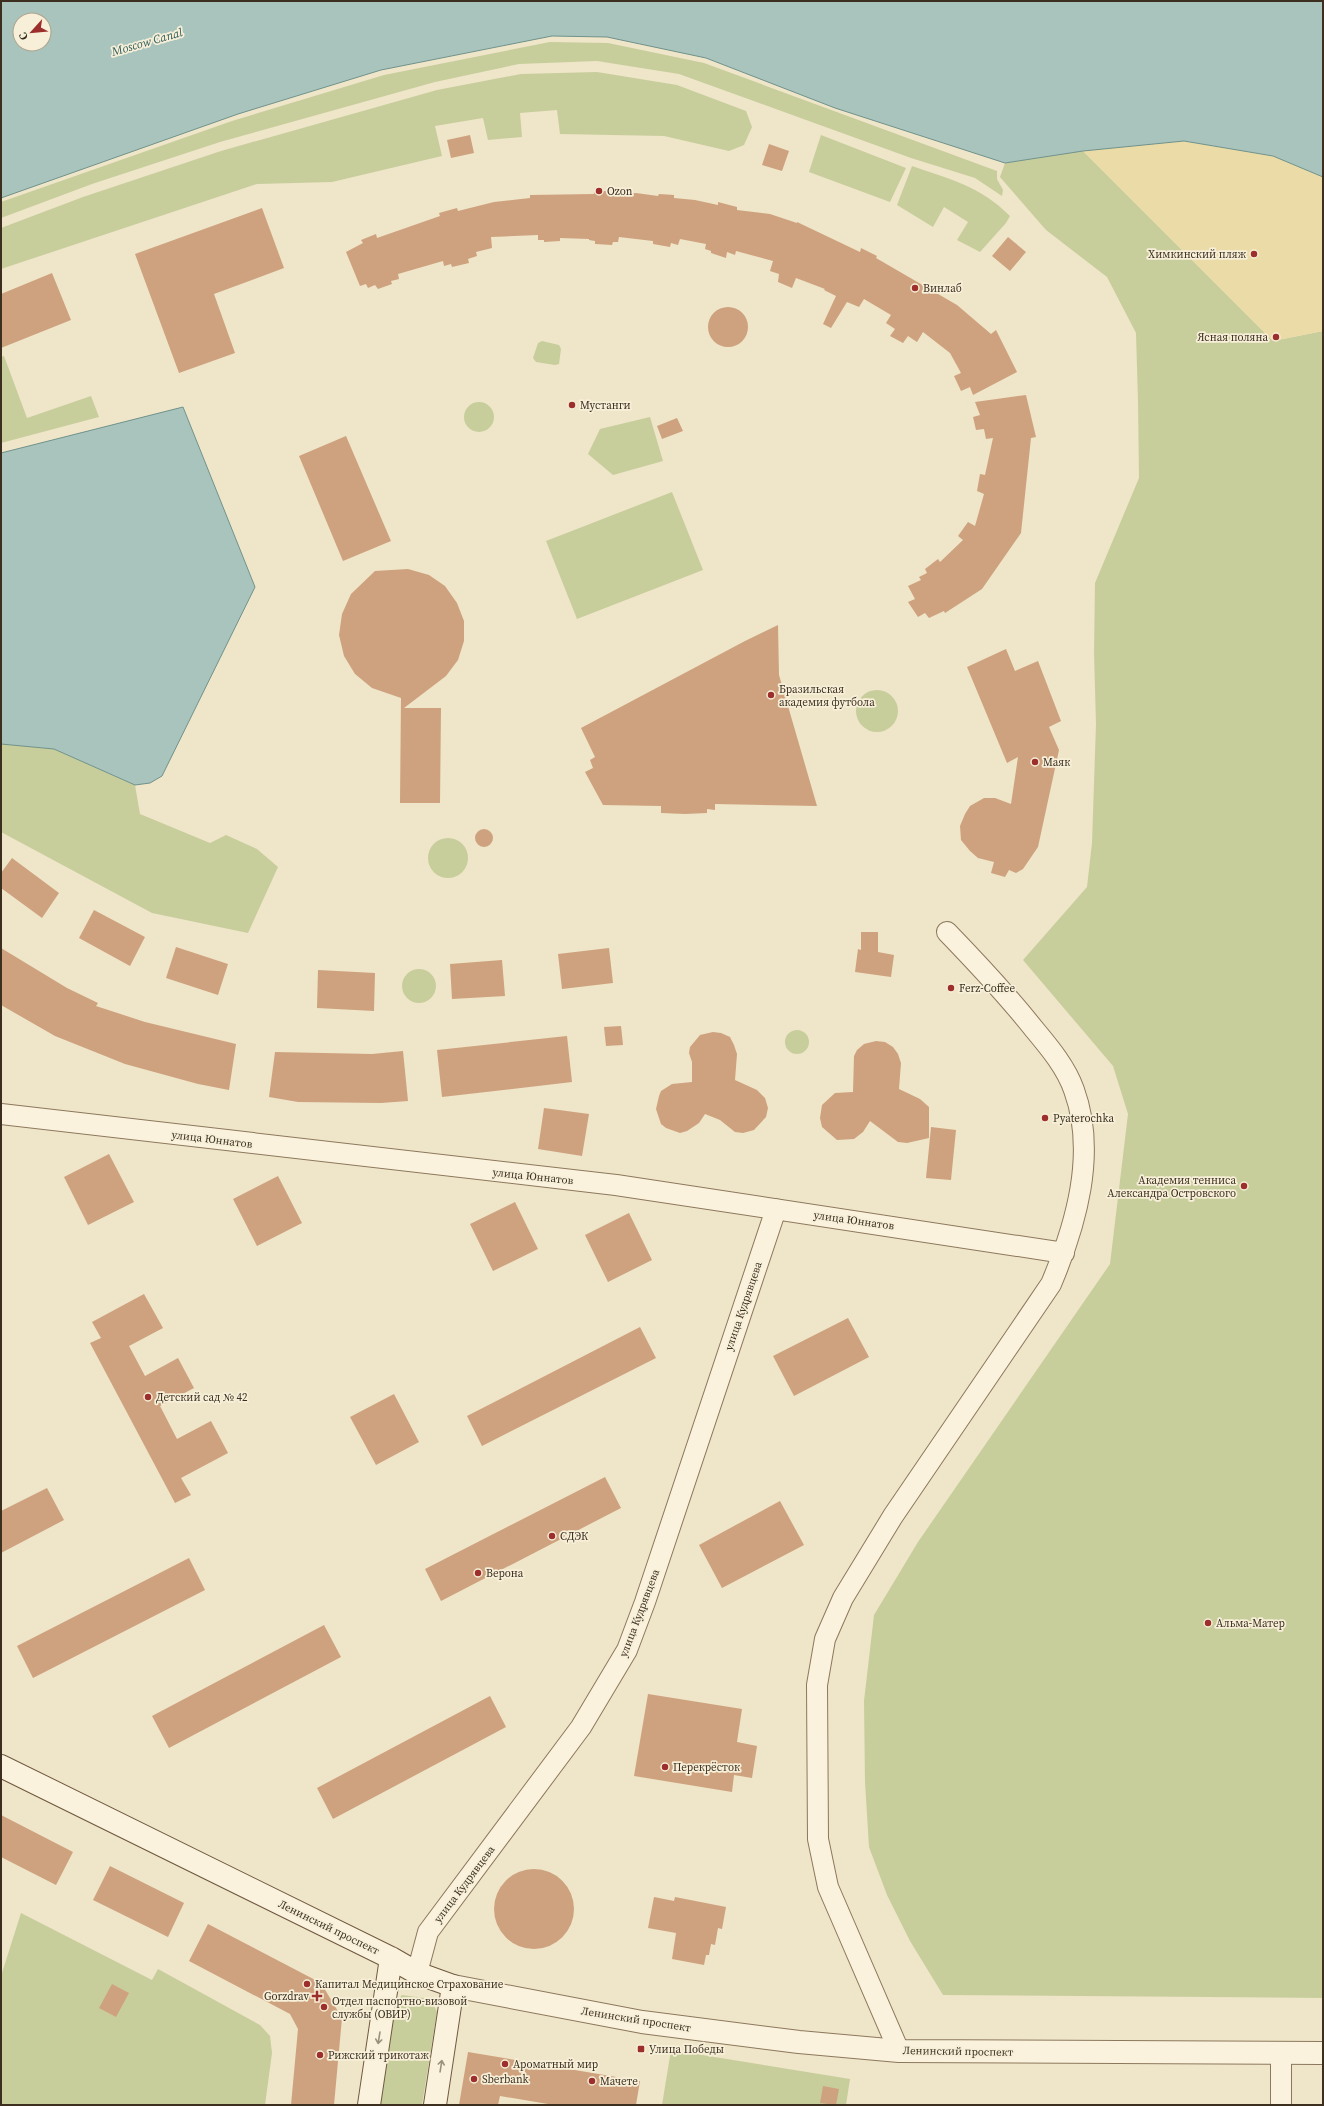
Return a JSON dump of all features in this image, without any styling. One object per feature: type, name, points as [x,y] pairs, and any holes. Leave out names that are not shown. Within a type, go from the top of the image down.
[{"type":"street","points":[[899,2051],[828,1887],[818,1839],[817,1685],[825,1639],[843,1598],[893,1516],[1051,1284],[1064,1253],[1080,1193],[1083,1138],[1074,1089],[1052,1051],[1009,998],[947,932]]},
{"type":"street","name":"улица Юннатов","points":[[1,1114],[616,1185],[1064,1253]]},
{"type":"street","name":"улица Кудрявцева","points":[[417,1973],[428,1932],[581,1726],[627,1650],[645,1602],[776,1209]]},
{"type":"street","name":"Ленинский проспект","points":[[1,1766],[391,1958],[417,1973],[453,1986],[642,2022],[799,2042],[899,2051],[1323,2053]]},
{"type":"street","points":[[368,2105],[391,1958]]},
{"type":"street","points":[[435,2105],[453,1986]]},
{"type":"street","points":[[1281,2053],[1281,2105]]},
{"type":"green space","points":[[550,42],[608,43],[704,63],[997,171],[997,179],[1003,190],[1002,196],[975,178],[911,158],[679,74],[597,61],[519,64],[435,82],[220,142],[92,184],[1,218],[1,202],[232,121],[384,75]]},
{"type":"green space","points":[[597,72],[677,85],[746,111],[752,127],[744,145],[729,151],[664,136],[560,134],[557,110],[520,113],[522,137],[488,140],[483,118],[435,126],[442,156],[332,182],[257,184],[1,269],[1,228],[83,197],[221,151],[437,90],[521,74]]},
{"type":"green space","points":[[821,135],[906,168],[890,202],[809,172]]},
{"type":"green space","points":[[1083,151],[1273,341],[1323,331],[1323,1998],[943,1995],[910,1941],[887,1895],[869,1847],[865,1782],[864,1701],[874,1615],[918,1542],[1110,1264],[1128,1114],[1113,1066],[1023,960],[1087,887],[1092,843],[1096,724],[1094,653],[1095,583],[1139,478],[1136,333],[1107,277],[1046,230],[1000,177],[1005,163]]},
{"type":"green space","points":[[912,166],[965,185],[988,198],[1010,216],[1006,223],[980,252],[957,240],[968,222],[944,207],[933,227],[897,205]]},
{"type":"green space","points":[[542,341],[559,345],[561,349],[559,364],[555,365],[536,362],[533,358],[538,343]]},
{"type":"green space","points":[[4,356],[27,418],[91,396],[99,417],[1,443],[1,357]]},
{"type":"green space","points":[[479,402],[490,406],[494,417],[490,428],[479,432],[468,428],[464,417],[468,406]]},
{"type":"green space","points":[[650,417],[663,461],[613,475],[588,454],[600,429]]},
{"type":"green space","points":[[672,492],[703,570],[577,619],[546,541]]},
{"type":"green space","points":[[877,690],[892,696],[898,711],[892,726],[877,732],[862,726],[856,711],[862,696]]},
{"type":"green space","points":[[1,744],[54,749],[135,785],[140,814],[210,843],[226,835],[257,849],[278,867],[248,933],[152,913],[1,832]]},
{"type":"green space","points":[[444,838],[452,838],[459,841],[465,847],[468,858],[465,869],[459,875],[452,878],[444,878],[437,875],[431,869],[428,862],[428,854],[431,847],[437,841]]},
{"type":"green space","points":[[416,969],[422,969],[426,970],[433,976],[436,986],[435,993],[429,1000],[422,1003],[416,1003],[412,1002],[405,996],[402,989],[402,983],[403,979],[409,972]]},
{"type":"green space","points":[[792,1030],[802,1030],[809,1037],[809,1047],[802,1054],[792,1054],[785,1047],[785,1037]]},
{"type":"green space","points":[[21,1913],[152,1980],[158,1969],[260,2025],[270,2036],[272,2053],[265,2105],[1,2105],[1,1976]]},
{"type":"green space","points":[[402,1995],[431,1999],[437,2012],[422,2105],[377,2105],[393,2005]]},
{"type":"green space","points":[[671,2050],[850,2079],[846,2105],[662,2105]]},
{"type":"sand","name":"Химкинский пляж","points":[[1184,141],[1273,156],[1323,177],[1323,331],[1273,341],[1083,151]]},
{"type":"water","name":"Moscow Canal","points":[[1,1],[1323,1],[1323,177],[1273,156],[1184,141],[1083,151],[1005,163],[835,108],[706,58],[607,37],[552,36],[381,70],[238,114],[1,198]]},
{"type":"water","points":[[183,407],[255,587],[162,776],[150,783],[135,785],[54,749],[1,744],[1,453]]},
{"type":"building","points":[[470,135],[474,153],[451,158],[447,140]]},
{"type":"building","points":[[769,144],[789,151],[782,171],[762,165]]},
{"type":"building","points":[[595,191],[610,191],[610,194],[636,193],[658,196],[659,194],[674,195],[674,198],[695,200],[718,205],[718,202],[737,207],[737,210],[770,214],[797,222],[860,252],[861,248],[877,256],[876,258],[957,305],[991,334],[996,330],[1017,372],[973,395],[970,387],[961,391],[954,376],[961,373],[950,353],[923,332],[917,342],[908,336],[903,343],[890,336],[895,329],[886,323],[891,315],[864,299],[859,307],[847,302],[831,328],[823,324],[836,296],[824,290],[825,289],[796,278],[792,288],[778,282],[779,274],[770,271],[773,261],[736,251],[735,255],[727,252],[726,258],[711,253],[711,251],[705,249],[706,244],[680,239],[678,245],[671,243],[670,247],[653,244],[653,241],[619,237],[618,242],[613,242],[612,245],[595,244],[595,241],[589,239],[560,238],[560,241],[544,242],[544,240],[538,240],[538,235],[491,237],[492,248],[476,252],[477,256],[468,259],[469,263],[452,267],[451,264],[444,266],[443,261],[398,274],[399,279],[391,281],[392,284],[378,289],[375,285],[368,288],[366,284],[360,286],[346,252],[363,243],[361,240],[376,234],[377,238],[440,216],[439,213],[457,208],[458,211],[494,202],[530,198],[530,195],[594,194]]},
{"type":"building","points":[[262,208],[284,268],[214,294],[235,353],[179,373],[135,254]]},
{"type":"building","points":[[1008,237],[1026,252],[1010,271],[992,256]]},
{"type":"building","points":[[52,273],[71,320],[1,348],[1,294]]},
{"type":"building","points":[[732,307],[739,310],[745,316],[748,327],[747,335],[739,344],[732,347],[724,347],[717,344],[709,335],[708,323],[711,316],[720,308]]},
{"type":"building","points":[[1026,395],[1036,437],[1031,438],[1021,533],[982,589],[945,613],[944,611],[929,618],[925,613],[918,617],[908,602],[915,599],[908,586],[921,580],[919,577],[927,573],[925,569],[938,559],[940,562],[963,540],[958,536],[968,522],[975,526],[984,494],[977,491],[980,474],[985,475],[993,438],[986,439],[984,429],[976,430],[973,417],[980,415],[975,402]]},
{"type":"building","points":[[677,418],[683,431],[662,439],[657,426]]},
{"type":"building","points":[[346,436],[391,541],[343,561],[299,456]]},
{"type":"building","points":[[408,569],[429,575],[445,586],[457,603],[464,621],[464,641],[458,660],[446,676],[404,708],[441,708],[440,803],[400,803],[401,698],[372,688],[355,674],[344,656],[339,635],[342,614],[351,594],[375,571]]},
{"type":"building","points":[[778,625],[779,675],[817,806],[715,804],[715,810],[707,809],[707,813],[685,814],[661,813],[661,806],[603,805],[585,772],[593,768],[590,760],[595,757],[581,728]]},
{"type":"building","name":"Маяк","points":[[1006,649],[1015,671],[1038,661],[1061,721],[1049,727],[1059,750],[1038,847],[1023,869],[1016,873],[1009,870],[1005,877],[991,873],[994,862],[978,858],[970,851],[961,840],[960,826],[970,806],[984,798],[995,798],[1011,804],[1018,757],[1007,763],[967,667]]},
{"type":"building","points":[[484,829],[490,832],[493,838],[490,844],[484,847],[478,844],[475,838],[478,832]]},
{"type":"building","points":[[12,858],[59,893],[42,918],[1,888],[1,873]]},
{"type":"building","points":[[94,910],[145,937],[130,966],[79,938]]},
{"type":"building","points":[[861,932],[878,932],[878,952],[894,955],[891,977],[855,972],[858,949],[861,950]]},
{"type":"building","points":[[176,947],[228,964],[218,995],[166,978]]},
{"type":"building","points":[[1,948],[67,988],[98,1003],[96,1006],[145,1022],[236,1044],[229,1090],[198,1084],[125,1064],[55,1036],[1,1005]]},
{"type":"building","points":[[609,948],[613,983],[562,989],[558,954]]},
{"type":"building","points":[[502,960],[505,996],[452,999],[450,964]]},
{"type":"building","points":[[318,970],[375,973],[374,1011],[317,1008]]},
{"type":"building","points":[[621,1026],[623,1045],[606,1046],[604,1027]]},
{"type":"building","points":[[713,1032],[721,1033],[730,1037],[737,1054],[735,1080],[757,1090],[765,1098],[768,1108],[766,1117],[754,1130],[743,1133],[735,1132],[720,1120],[705,1114],[699,1123],[687,1131],[680,1133],[666,1128],[661,1124],[656,1109],[661,1091],[672,1084],[692,1082],[692,1062],[689,1053],[690,1047],[700,1035]]},
{"type":"building","points":[[567,1036],[572,1082],[442,1097],[437,1050]]},
{"type":"building","points":[[876,1041],[885,1042],[893,1047],[898,1054],[901,1063],[899,1089],[920,1099],[929,1107],[929,1138],[907,1143],[898,1142],[870,1121],[863,1132],[854,1139],[837,1140],[822,1127],[820,1118],[822,1105],[835,1093],[853,1092],[854,1056],[857,1050],[864,1044]]},
{"type":"building","points":[[403,1051],[408,1101],[381,1103],[298,1102],[269,1097],[275,1052],[372,1054]]},
{"type":"building","points":[[544,1108],[589,1114],[582,1156],[538,1149]]},
{"type":"building","points":[[931,1127],[956,1130],[951,1180],[926,1178]]},
{"type":"building","points":[[109,1154],[134,1202],[88,1225],[64,1177]]},
{"type":"building","points":[[278,1176],[302,1223],[257,1246],[233,1199]]},
{"type":"building","points":[[515,1202],[538,1249],[493,1271],[470,1224]]},
{"type":"building","points":[[629,1213],[652,1260],[608,1282],[585,1235]]},
{"type":"building","name":"Детский сад № 42","points":[[144,1294],[163,1328],[129,1346],[145,1376],[178,1358],[194,1388],[160,1406],[177,1439],[211,1421],[228,1453],[181,1478],[191,1495],[175,1503],[90,1343],[101,1338],[92,1322]]},
{"type":"building","points":[[848,1318],[869,1357],[794,1396],[773,1356]]},
{"type":"building","points":[[640,1327],[656,1358],[482,1446],[467,1416]]},
{"type":"building","points":[[394,1394],[419,1442],[376,1465],[350,1417]]},
{"type":"building","points":[[605,1477],[621,1508],[441,1601],[425,1569]]},
{"type":"building","points":[[47,1488],[64,1520],[1,1553],[1,1511]]},
{"type":"building","points":[[780,1501],[804,1545],[722,1588],[699,1545]]},
{"type":"building","points":[[189,1558],[205,1590],[33,1678],[17,1646]]},
{"type":"building","points":[[324,1625],[341,1657],[169,1748],[152,1716]]},
{"type":"building","points":[[648,1694],[742,1709],[737,1742],[757,1746],[752,1778],[734,1775],[732,1792],[634,1776]]},
{"type":"building","points":[[490,1696],[506,1727],[333,1819],[317,1788]]},
{"type":"building","points":[[1,1815],[73,1852],[56,1885],[1,1857]]},
{"type":"building","points":[[110,1866],[184,1903],[168,1937],[93,1900]]},
{"type":"building","points":[[534,1869],[549,1872],[562,1881],[571,1894],[574,1909],[571,1924],[562,1937],[549,1946],[534,1949],[519,1946],[506,1937],[497,1924],[494,1909],[497,1894],[506,1881],[519,1872]]},
{"type":"building","points":[[654,1897],[674,1901],[675,1897],[726,1907],[722,1929],[718,1928],[715,1945],[711,1944],[709,1955],[706,1955],[704,1965],[672,1959],[676,1933],[648,1928]]},
{"type":"building","points":[[208,1924],[321,1983],[342,2018],[334,2105],[291,2105],[298,2029],[290,2014],[189,1961]]},
{"type":"building","points":[[112,1984],[129,1993],[116,2017],[99,2008]]},
{"type":"building","points":[[468,2052],[640,2081],[636,2105],[554,2105],[500,2096],[498,2105],[459,2105]]},
{"type":"building","points":[[823,2086],[839,2089],[836,2105],[820,2103]]},
{"type":"place","name":"Ozon","points":[[599,191]]},
{"type":"place","name":"Химкинский пляж","points":[[1254,254]]},
{"type":"place","name":"Винлаб","points":[[915,288]]},
{"type":"place","name":"Ясная поляна","points":[[1276,337]]},
{"type":"place","name":"Мустанги","points":[[572,405]]},
{"type":"place","name":"Бразильская академия футбола","points":[[771,695]]},
{"type":"place","name":"Маяк","points":[[1035,762]]},
{"type":"place","name":"Ferz-Coffee","points":[[951,988]]},
{"type":"place","name":"Pyaterochka","points":[[1045,1118]]},
{"type":"place","name":"Академия тенниса Александра Островского","points":[[1244,1186]]},
{"type":"place","name":"Детский сад № 42","points":[[148,1397]]},
{"type":"place","name":"СДЭК","points":[[552,1536]]},
{"type":"place","name":"Верона","points":[[478,1573]]},
{"type":"place","name":"Альма-Матер","points":[[1208,1623]]},
{"type":"place","name":"Перекрёсток","points":[[665,1767]]},
{"type":"place","name":"Капитал Медицинское Страхование","points":[[307,1984]]},
{"type":"place","name":"Gorzdrav","points":[[317,1996]]},
{"type":"place","name":"Отдел паспортно-визовой службы (ОВИР)","points":[[324,2007]]},
{"type":"place","name":"Улица Победы","points":[[641,2049]]},
{"type":"place","name":"Рижский трикотаж","points":[[320,2055]]},
{"type":"place","name":"Ароматный мир","points":[[505,2064]]},
{"type":"place","name":"Sberbank","points":[[474,2079]]},
{"type":"place","name":"Мачете","points":[[592,2081]]}]
